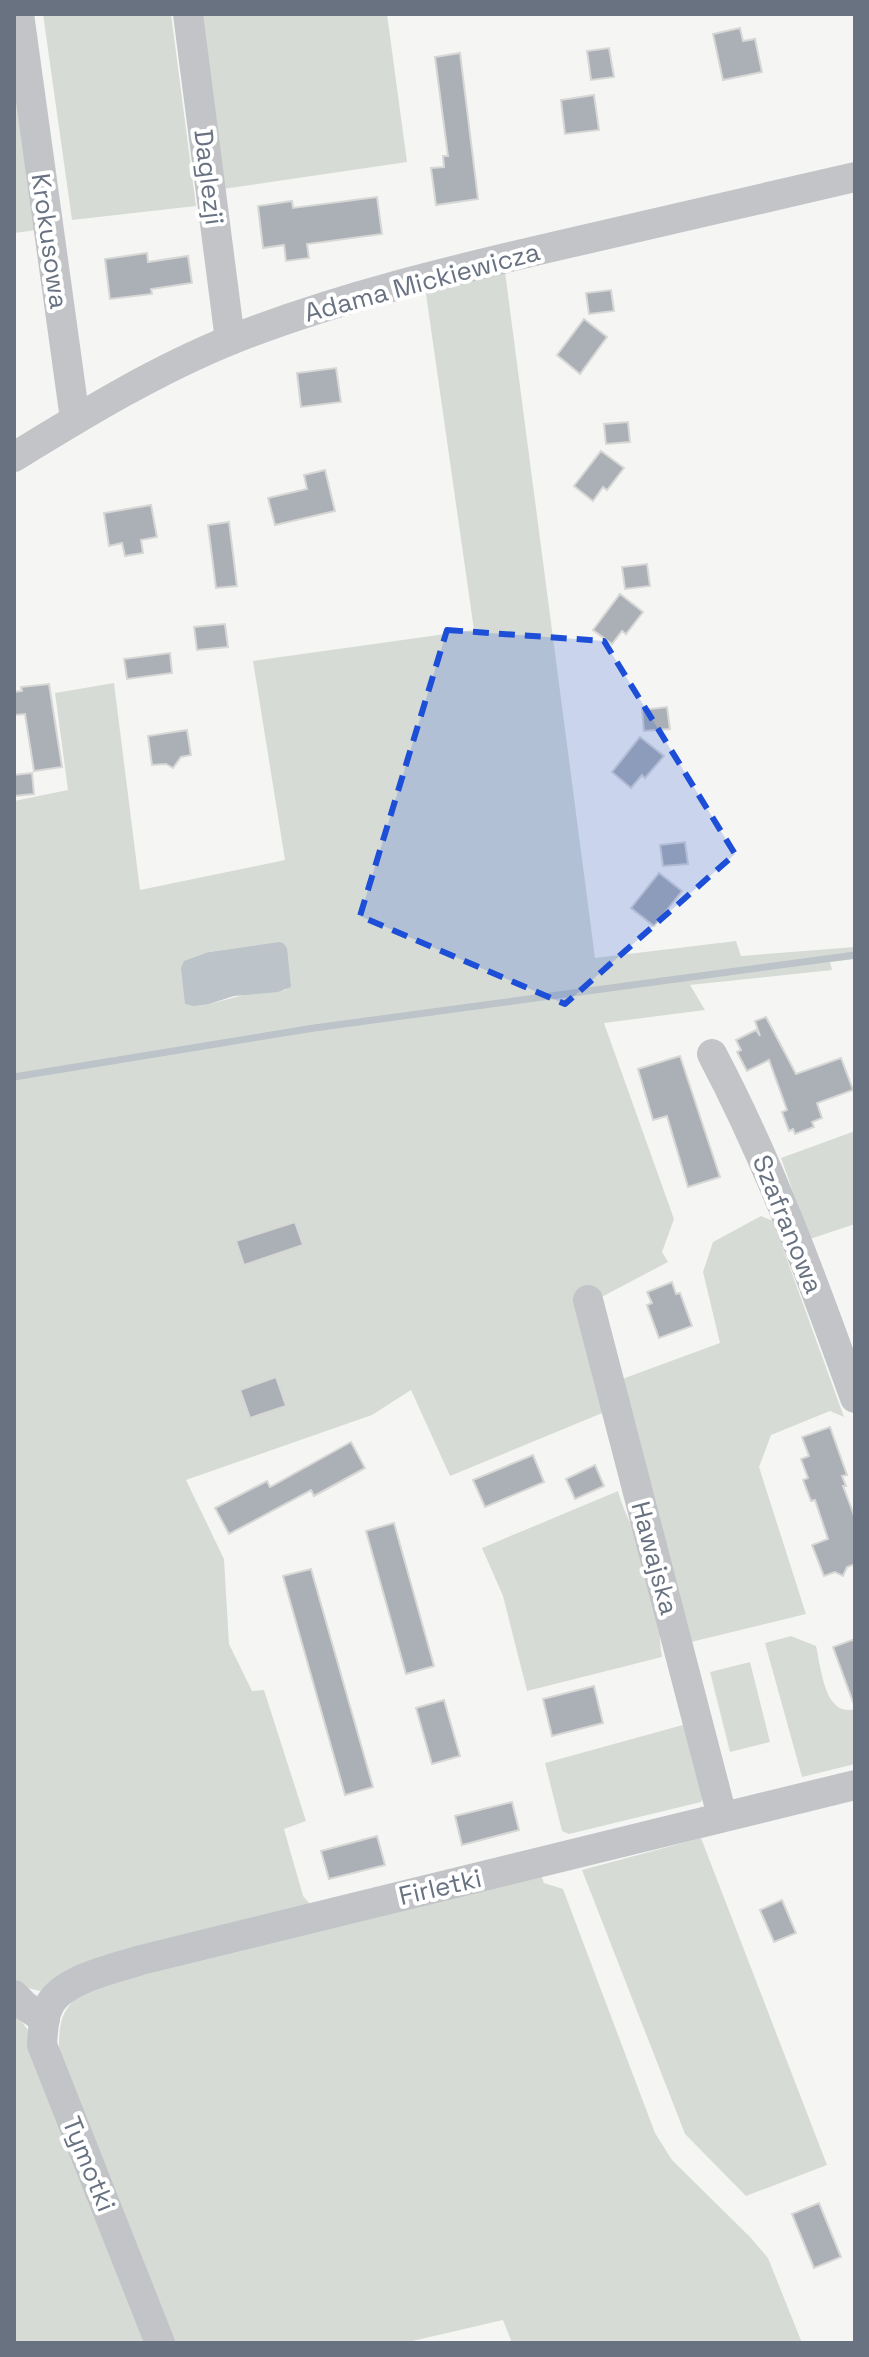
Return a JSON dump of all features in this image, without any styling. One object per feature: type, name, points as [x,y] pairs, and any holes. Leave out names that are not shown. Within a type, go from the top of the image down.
[{"type":"street","name":"Krokusowa","points":[[19,14],[75,419]]},
{"type":"street","name":"Daglezji","points":[[188,14],[230,340]]},
{"type":"street","name":"Adama Mickiewicza","points":[[14,457],[75,419],[153,377],[230,340],[310,311],[425,277],[855,177]]},
{"type":"street","name":"Szafranowa","points":[[712,1054],[739,1105],[794,1233],[855,1398]]},
{"type":"street","name":"Hawajska","points":[[588,1300],[722,1816]]},
{"type":"street","name":"Firletki","points":[[45,2019],[49,2004],[82,1979],[141,1960],[855,1785]]},
{"type":"street","points":[[14,1995],[45,2019]]},
{"type":"street","name":"Tymotki","points":[[45,2019],[42,2045],[160,2343]]},
{"type":"highlighted area","points":[[447,630],[604,641],[735,854],[565,1004],[360,916]]},
{"type":"shaded area","points":[[43,14],[171,14],[196,206],[72,220]]},
{"type":"shaded area","points":[[200,14],[387,14],[407,162],[223,189]]},
{"type":"shaded area","points":[[14,68],[37,230],[14,233]]},
{"type":"shaded area","points":[[505,272],[595,958],[736,941],[741,956],[855,947],[855,959],[830,962],[832,970],[690,985],[705,1010],[604,1023],[674,1219],[662,1252],[668,1262],[596,1300],[607,1411],[450,1476],[411,1390],[372,1415],[186,1480],[224,1559],[229,1644],[252,1691],[264,1690],[306,1821],[284,1829],[303,1896],[310,1904],[40,1991],[24,1987],[14,1978],[14,801],[68,790],[55,693],[114,683],[140,890],[285,860],[253,661],[474,630],[426,294]],"holes":[[[278,942],[286,990],[251,993],[209,1004],[208,952]]]},
{"type":"shaded area","points":[[278,942],[287,948],[291,987],[278,992],[234,996],[209,1004],[185,1004],[181,968],[184,961],[209,952]]},
{"type":"shaded area","points":[[855,1131],[855,1224],[810,1239],[781,1158]]},
{"type":"shaded area","points":[[761,1216],[773,1221],[844,1417],[830,1411],[771,1435],[759,1467],[806,1614],[687,1643],[614,1382],[720,1343],[703,1272],[713,1242]]},
{"type":"shaded area","points":[[618,1491],[655,1580],[662,1657],[527,1691],[503,1596],[482,1548]]},
{"type":"shaded area","points":[[791,1636],[816,1646],[830,1698],[845,1710],[855,1709],[855,1764],[802,1777],[765,1643]]},
{"type":"shaded area","points":[[750,1662],[770,1742],[730,1752],[710,1672]]},
{"type":"shaded area","points":[[690,1723],[707,1787],[701,1802],[569,1834],[562,1831],[545,1763]]},
{"type":"shaded area","points":[[701,1838],[827,2165],[746,2196],[685,2134],[582,1870]]},
{"type":"shaded area","points":[[540,1872],[544,1883],[563,1889],[655,2133],[672,2160],[768,2258],[802,2343],[512,2343],[503,2320],[404,2343],[169,2343],[59,2063],[60,2029],[70,2004],[88,1986]]},
{"type":"shaded area","points":[[14,2011],[28,2030],[151,2343],[14,2343]]},
{"type":"building","points":[[740,28],[743,41],[755,39],[762,72],[723,80],[713,34]]},
{"type":"building","points":[[609,48],[614,77],[591,80],[587,51]]},
{"type":"building","points":[[460,53],[478,199],[436,205],[431,168],[444,167],[443,156],[448,156],[435,57]]},
{"type":"building","points":[[594,95],[599,130],[565,134],[561,100]]},
{"type":"building","points":[[377,197],[382,234],[307,244],[309,258],[286,261],[284,245],[263,248],[258,206],[292,201],[293,208]]},
{"type":"building","points":[[147,253],[148,262],[188,256],[192,283],[151,289],[152,294],[110,299],[105,259]]},
{"type":"building","points":[[611,290],[614,311],[589,314],[586,293]]},
{"type":"building","points":[[584,319],[607,337],[580,374],[557,355]]},
{"type":"building","points":[[336,368],[341,402],[301,407],[297,373]]},
{"type":"building","points":[[628,422],[630,442],[606,444],[604,424]]},
{"type":"building","points":[[601,451],[624,468],[607,490],[603,487],[593,501],[574,486]]},
{"type":"building","points":[[325,470],[335,511],[275,525],[268,498],[307,489],[304,475]]},
{"type":"building","points":[[151,505],[157,537],[141,540],[143,553],[125,556],[122,543],[109,546],[104,513]]},
{"type":"building","points":[[229,522],[237,586],[216,588],[208,525]]},
{"type":"building","points":[[647,564],[650,586],[625,589],[622,567]]},
{"type":"building","points":[[620,594],[643,612],[626,634],[622,631],[612,644],[593,630]]},
{"type":"building","points":[[225,624],[228,647],[197,650],[194,627]]},
{"type":"building","points":[[170,653],[172,673],[127,679],[124,659]]},
{"type":"building","points":[[49,684],[62,767],[34,771],[25,714],[14,715],[14,692],[22,691],[21,687]]},
{"type":"building","points":[[667,707],[670,729],[644,731],[642,710]]},
{"type":"building","points":[[187,730],[191,755],[181,757],[173,768],[166,764],[152,765],[148,736]]},
{"type":"building","points":[[640,737],[664,756],[645,778],[642,775],[631,788],[612,772]]},
{"type":"building","points":[[32,773],[34,794],[14,796],[14,775]]},
{"type":"building","points":[[685,842],[688,864],[663,866],[660,845]]},
{"type":"building","points":[[659,873],[682,891],[654,926],[631,908]]},
{"type":"building","points":[[766,1017],[796,1074],[841,1058],[853,1090],[817,1103],[822,1118],[812,1122],[814,1127],[795,1134],[793,1129],[789,1131],[782,1112],[787,1110],[769,1060],[747,1071],[737,1052],[741,1050],[736,1040],[756,1030],[760,1036],[755,1021]]},
{"type":"building","points":[[680,1056],[720,1177],[688,1187],[667,1116],[653,1120],[638,1069]]},
{"type":"building","points":[[295,1222],[303,1245],[244,1265],[236,1241]]},
{"type":"building","points":[[672,1282],[676,1294],[680,1293],[692,1326],[659,1338],[647,1305],[652,1303],[647,1292]]},
{"type":"building","points":[[276,1377],[286,1406],[250,1418],[240,1390]]},
{"type":"building","points":[[830,1427],[847,1475],[842,1476],[846,1486],[843,1486],[855,1518],[855,1564],[847,1567],[843,1576],[835,1572],[824,1576],[812,1545],[828,1539],[815,1500],[811,1501],[803,1480],[808,1478],[801,1459],[809,1456],[802,1437]]},
{"type":"building","points":[[351,1442],[365,1468],[314,1496],[311,1490],[229,1534],[215,1508],[267,1481],[270,1487]]},
{"type":"building","points":[[533,1455],[544,1482],[485,1507],[473,1480]]},
{"type":"building","points":[[595,1465],[604,1486],[575,1499],[566,1479]]},
{"type":"building","points":[[394,1523],[434,1666],[406,1674],[366,1531]]},
{"type":"building","points":[[311,1569],[373,1787],[345,1795],[283,1576]]},
{"type":"building","points":[[855,1639],[855,1701],[853,1702],[833,1647]]},
{"type":"building","points":[[594,1686],[603,1723],[552,1736],[543,1699]]},
{"type":"building","points":[[444,1700],[460,1756],[432,1764],[416,1708]]},
{"type":"building","points":[[512,1802],[519,1830],[462,1845],[455,1816]]},
{"type":"building","points":[[377,1836],[385,1865],[329,1879],[321,1851]]},
{"type":"building","points":[[782,1900],[796,1933],[774,1942],[760,1910]]},
{"type":"building","points":[[819,2203],[841,2257],[814,2268],[792,2214]]},
{"type":"waterway","points":[[14,1077],[314,1028],[855,955]]}]
